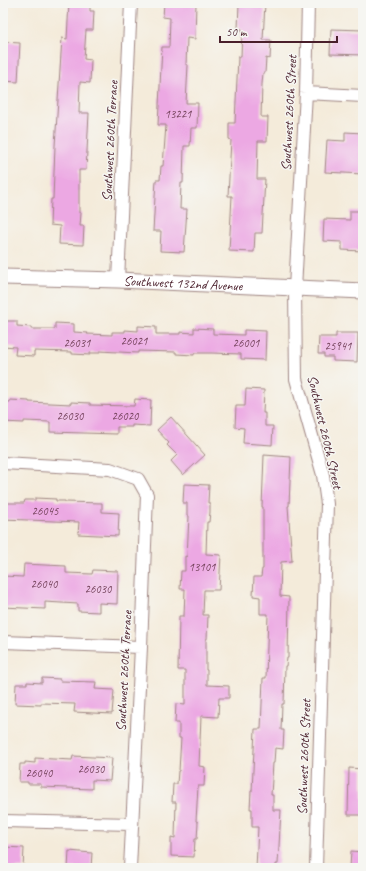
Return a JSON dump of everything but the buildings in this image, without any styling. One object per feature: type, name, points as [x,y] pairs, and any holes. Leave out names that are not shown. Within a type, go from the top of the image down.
[{"type":"street","name":"Southwest 260th Terrace","points":[[118,280],[131,3]]},
{"type":"street","name":"Southwest 260th Street","points":[[308,3],[306,93],[295,288],[296,379],[323,475],[326,504],[316,868]]},
{"type":"street","points":[[306,93],[363,96]]},
{"type":"street","name":"Southwest 132nd Avenue","points":[[3,277],[118,280],[363,291]]},
{"type":"street","name":"Southwest 260th Terrace","points":[[3,463],[110,469],[138,479],[147,496],[130,868]]},
{"type":"street","points":[[3,642],[141,647]]},
{"type":"street","points":[[3,820],[132,824]]}]
